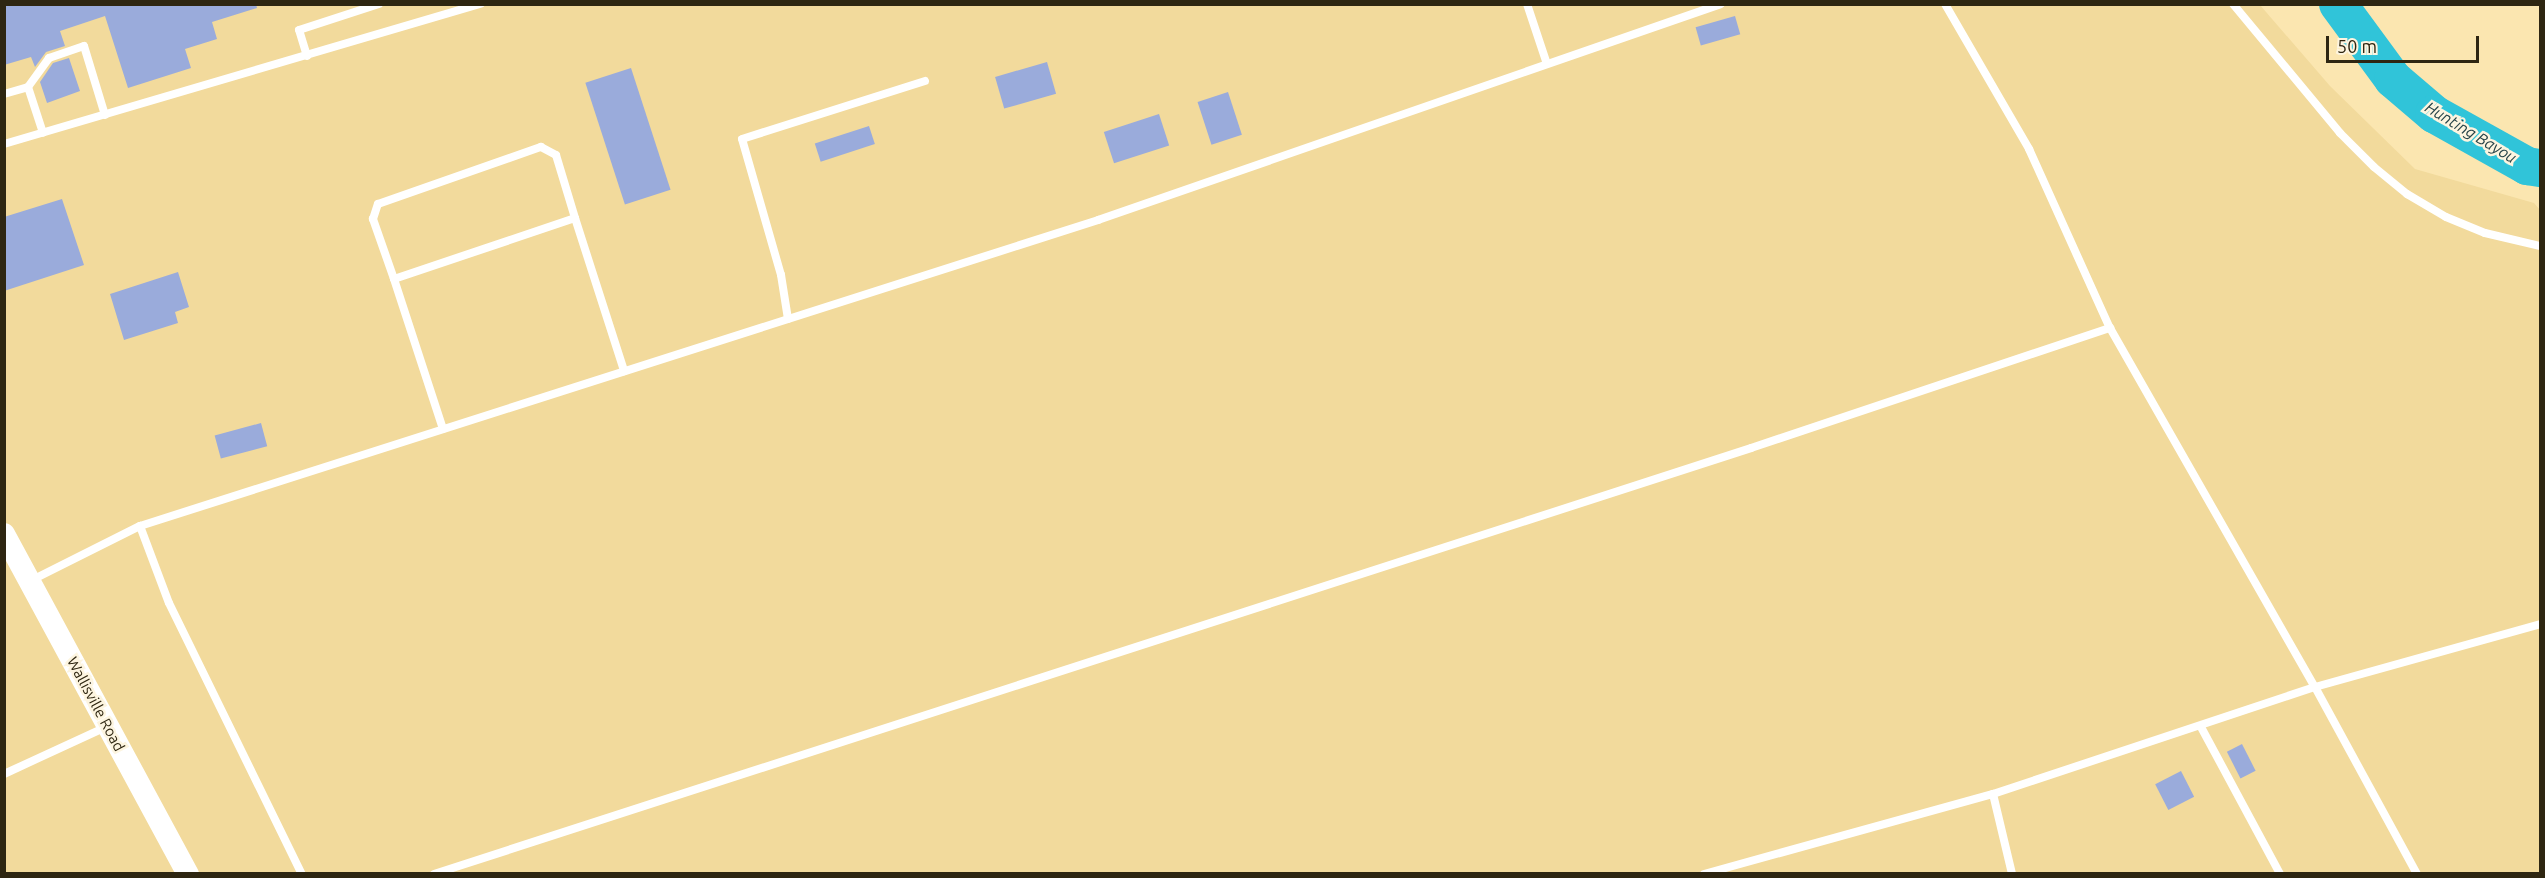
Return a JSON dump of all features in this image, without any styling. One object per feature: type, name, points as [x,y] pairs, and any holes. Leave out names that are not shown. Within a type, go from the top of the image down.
[{"type":"main road","name":"Wallisville Road","points":[[4,534],[188,873]]},
{"type":"lane","points":[[307,56],[298,30],[379,4]]},
{"type":"lane","points":[[4,144],[482,4]]},
{"type":"lane","points":[[1527,4],[1547,64]]},
{"type":"lane","points":[[30,582],[140,525],[1098,220],[1720,4]]},
{"type":"lane","points":[[1945,4],[2029,149],[2110,328],[2315,687],[2417,873]]},
{"type":"lane","points":[[2233,4],[2340,133],[2374,167],[2407,194],[2446,218],[2485,234],[2541,246]]},
{"type":"lane","points":[[4,94],[28,87],[49,58],[84,46],[105,115]]},
{"type":"lane","points":[[788,319],[781,275],[742,139],[925,81]]},
{"type":"lane","points":[[28,87],[43,133]]},
{"type":"lane","points":[[443,429],[373,219],[378,204],[541,147],[556,155],[624,371]]},
{"type":"lane","points":[[394,279],[575,218]]},
{"type":"lane","points":[[434,873],[1751,448],[2110,328]]},
{"type":"lane","points":[[140,525],[169,603],[302,873]]},
{"type":"lane","points":[[1704,873],[1993,794],[2315,687],[2541,624]]},
{"type":"lane","points":[[4,774],[108,726]]},
{"type":"lane","points":[[2200,727],[2280,873]]},
{"type":"lane","points":[[1993,794],[2012,873]]},
{"type":"shaded area","points":[[5,5],[2260,5],[2330,86],[2415,169],[2534,203],[2540,210],[2540,873],[5,874]]},
{"type":"building","points":[[4,4],[256,4],[257,8],[212,22],[217,39],[185,49],[191,68],[128,88],[105,16],[60,31],[65,46],[46,52],[35,67],[31,57],[4,65]]},
{"type":"building","points":[[1735,16],[1740,34],[1701,46],[1696,27]]},
{"type":"building","points":[[69,58],[80,91],[47,103],[40,82],[53,63]]},
{"type":"building","points":[[1047,62],[1056,94],[1004,109],[995,77]]},
{"type":"building","points":[[631,68],[671,190],[625,205],[585,83]]},
{"type":"building","points":[[1228,92],[1242,135],[1211,145],[1198,102]]},
{"type":"building","points":[[1159,114],[1169,145],[1114,163],[1104,132]]},
{"type":"building","points":[[869,126],[875,144],[821,162],[815,144]]},
{"type":"building","points":[[62,199],[84,265],[4,291],[4,217]]},
{"type":"building","points":[[178,272],[189,307],[175,312],[178,323],[124,340],[110,294]]},
{"type":"building","points":[[261,423],[267,446],[221,459],[215,435]]},
{"type":"building","points":[[2242,744],[2256,771],[2240,778],[2227,752]]},
{"type":"building","points":[[2181,771],[2194,797],[2168,810],[2155,784]]},
{"type":"waterway","name":"Hunting Bayou","points":[[2338,4],[2393,79],[2434,114],[2527,166],[2540,168]]}]
